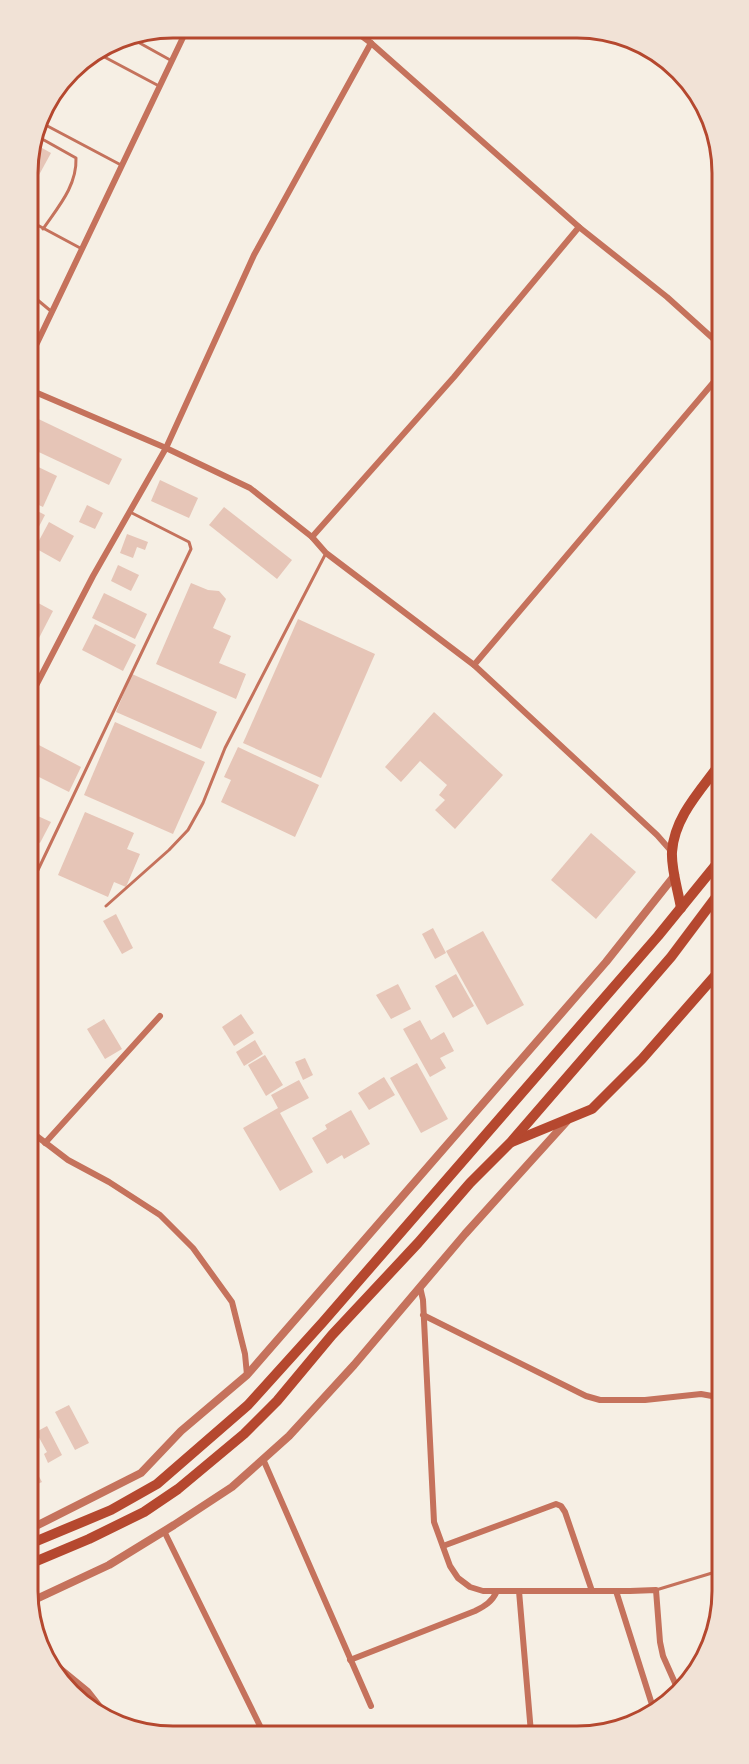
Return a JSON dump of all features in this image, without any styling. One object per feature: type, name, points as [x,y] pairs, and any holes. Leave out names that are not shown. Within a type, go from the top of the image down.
[{"type":"highway","points":[[681,908],[672,853],[675,836],[685,811],[712,775]]},
{"type":"highway","points":[[38,1540],[111,1510],[157,1484],[248,1405],[328,1316],[712,870]]},
{"type":"highway","points":[[38,1560],[144,1512],[178,1489],[243,1434],[277,1401],[332,1335],[418,1243],[470,1183],[511,1142],[671,957],[711,904]]},
{"type":"highway","points":[[511,1142],[592,1109],[611,1092],[711,980]]},
{"type":"street","points":[[38,341],[183,38]]},
{"type":"street","points":[[364,38],[579,227],[667,297],[712,337]]},
{"type":"street","points":[[38,682],[93,576],[166,448],[254,255],[371,43]]},
{"type":"street","points":[[312,537],[454,377],[579,227]]},
{"type":"street","points":[[474,666],[712,384]]},
{"type":"street","points":[[38,393],[166,448],[250,488],[312,537],[326,553],[474,666],[657,835],[672,853]]},
{"type":"street","points":[[38,1525],[141,1473],[181,1431],[247,1375],[564,1011],[675,875]]},
{"type":"street","points":[[45,1143],[160,1016]]},
{"type":"street","points":[[38,1598],[109,1564],[232,1487],[288,1436],[347,1373],[568,1120]]},
{"type":"street","points":[[38,1137],[68,1160],[109,1182],[160,1215],[193,1248],[232,1302],[245,1354],[247,1375]]},
{"type":"street","points":[[420,1287],[434,1522],[450,1566],[458,1578],[470,1587],[483,1591],[656,1590],[660,1642],[663,1656],[675,1684]]},
{"type":"street","points":[[423,1315],[586,1396],[600,1400],[645,1400],[701,1394],[711,1396]]},
{"type":"street","points":[[263,1459],[371,1706]]},
{"type":"street","points":[[443,1546],[556,1504],[561,1506],[565,1512],[592,1591]]},
{"type":"street","points":[[164,1531],[260,1726]]},
{"type":"street","points":[[350,1660],[474,1611],[493,1599],[497,1591]]},
{"type":"street","points":[[519,1591],[530,1726]]},
{"type":"street","points":[[616,1592],[652,1704]]},
{"type":"street","points":[[63,1670],[88,1691],[98,1704]]},
{"type":"lane","points":[[138,42],[172,61]]},
{"type":"lane","points":[[104,57],[161,87]]},
{"type":"lane","points":[[46,125],[121,165]]},
{"type":"lane","points":[[42,139],[76,158],[76,168],[67,194],[43,229]]},
{"type":"lane","points":[[38,226],[81,249]]},
{"type":"lane","points":[[38,300],[52,312]]},
{"type":"lane","points":[[38,870],[191,549],[189,542],[130,512]]},
{"type":"lane","points":[[106,906],[188,830],[203,803],[225,748],[326,553]]},
{"type":"lane","points":[[656,1590],[711,1573]]},
{"type":"building","points":[[40,147],[51,153],[38,177]]},
{"type":"building","points":[[38,419],[122,459],[109,485],[38,452]]},
{"type":"building","points":[[38,467],[57,476],[43,507],[38,505]]},
{"type":"building","points":[[160,480],[198,498],[189,518],[151,501]]},
{"type":"building","points":[[87,505],[103,513],[95,529],[79,522]]},
{"type":"building","points":[[224,507],[292,560],[277,579],[209,525]]},
{"type":"building","points":[[38,511],[45,515],[38,528]]},
{"type":"building","points":[[49,522],[74,536],[60,562],[38,550],[38,542]]},
{"type":"building","points":[[127,534],[148,542],[145,550],[137,547],[133,558],[120,553]]},
{"type":"building","points":[[118,565],[139,575],[131,591],[111,581]]},
{"type":"building","points":[[191,583],[208,590],[219,591],[226,599],[213,628],[231,636],[219,663],[246,674],[236,699],[156,664]]},
{"type":"building","points":[[104,593],[147,614],[135,639],[92,618]]},
{"type":"building","points":[[38,603],[53,611],[38,638]]},
{"type":"building","points":[[298,619],[375,654],[321,778],[243,743]]},
{"type":"building","points":[[95,624],[136,645],[123,671],[82,650]]},
{"type":"building","points":[[132,674],[217,712],[201,749],[116,712]]},
{"type":"building","points":[[434,712],[503,775],[455,829],[435,810],[445,800],[439,795],[447,785],[420,761],[401,782],[385,767]]},
{"type":"building","points":[[115,722],[205,762],[173,834],[84,795]]},
{"type":"building","points":[[38,745],[81,767],[69,792],[38,776]]},
{"type":"building","points":[[238,747],[319,785],[295,837],[221,802],[231,780],[224,777]]},
{"type":"building","points":[[85,812],[134,833],[127,849],[140,854],[126,887],[114,882],[108,897],[58,875]]},
{"type":"building","points":[[38,816],[51,822],[40,843],[38,842]]},
{"type":"building","points":[[591,833],[636,872],[596,919],[551,880]]},
{"type":"building","points":[[116,914],[133,948],[122,954],[103,921]]},
{"type":"building","points":[[433,928],[446,953],[435,959],[422,934]]},
{"type":"building","points":[[483,931],[524,1005],[487,1025],[446,951]]},
{"type":"building","points":[[456,974],[474,1006],[453,1018],[435,986]]},
{"type":"building","points":[[398,984],[411,1009],[391,1019],[376,995]]},
{"type":"building","points":[[241,1014],[254,1033],[234,1046],[222,1027]]},
{"type":"building","points":[[104,1019],[122,1049],[105,1059],[87,1029]]},
{"type":"building","points":[[420,1020],[431,1040],[444,1032],[454,1051],[440,1058],[446,1068],[430,1077],[403,1029]]},
{"type":"building","points":[[255,1040],[263,1054],[244,1066],[236,1052]]},
{"type":"building","points":[[265,1055],[283,1085],[266,1096],[248,1065]]},
{"type":"building","points":[[305,1058],[313,1075],[303,1080],[295,1062]]},
{"type":"building","points":[[417,1063],[448,1119],[421,1133],[390,1078]]},
{"type":"building","points":[[384,1077],[395,1095],[369,1110],[358,1093]]},
{"type":"building","points":[[299,1080],[309,1098],[280,1113],[313,1172],[280,1191],[243,1128],[278,1108],[271,1095]]},
{"type":"building","points":[[351,1110],[370,1144],[344,1159],[342,1155],[327,1164],[312,1138],[327,1129],[325,1125]]},
{"type":"building","points":[[69,1405],[89,1443],[75,1450],[55,1412]]},
{"type":"building","points":[[47,1426],[62,1455],[48,1463],[44,1454],[47,1452],[38,1436],[38,1431]]}]
